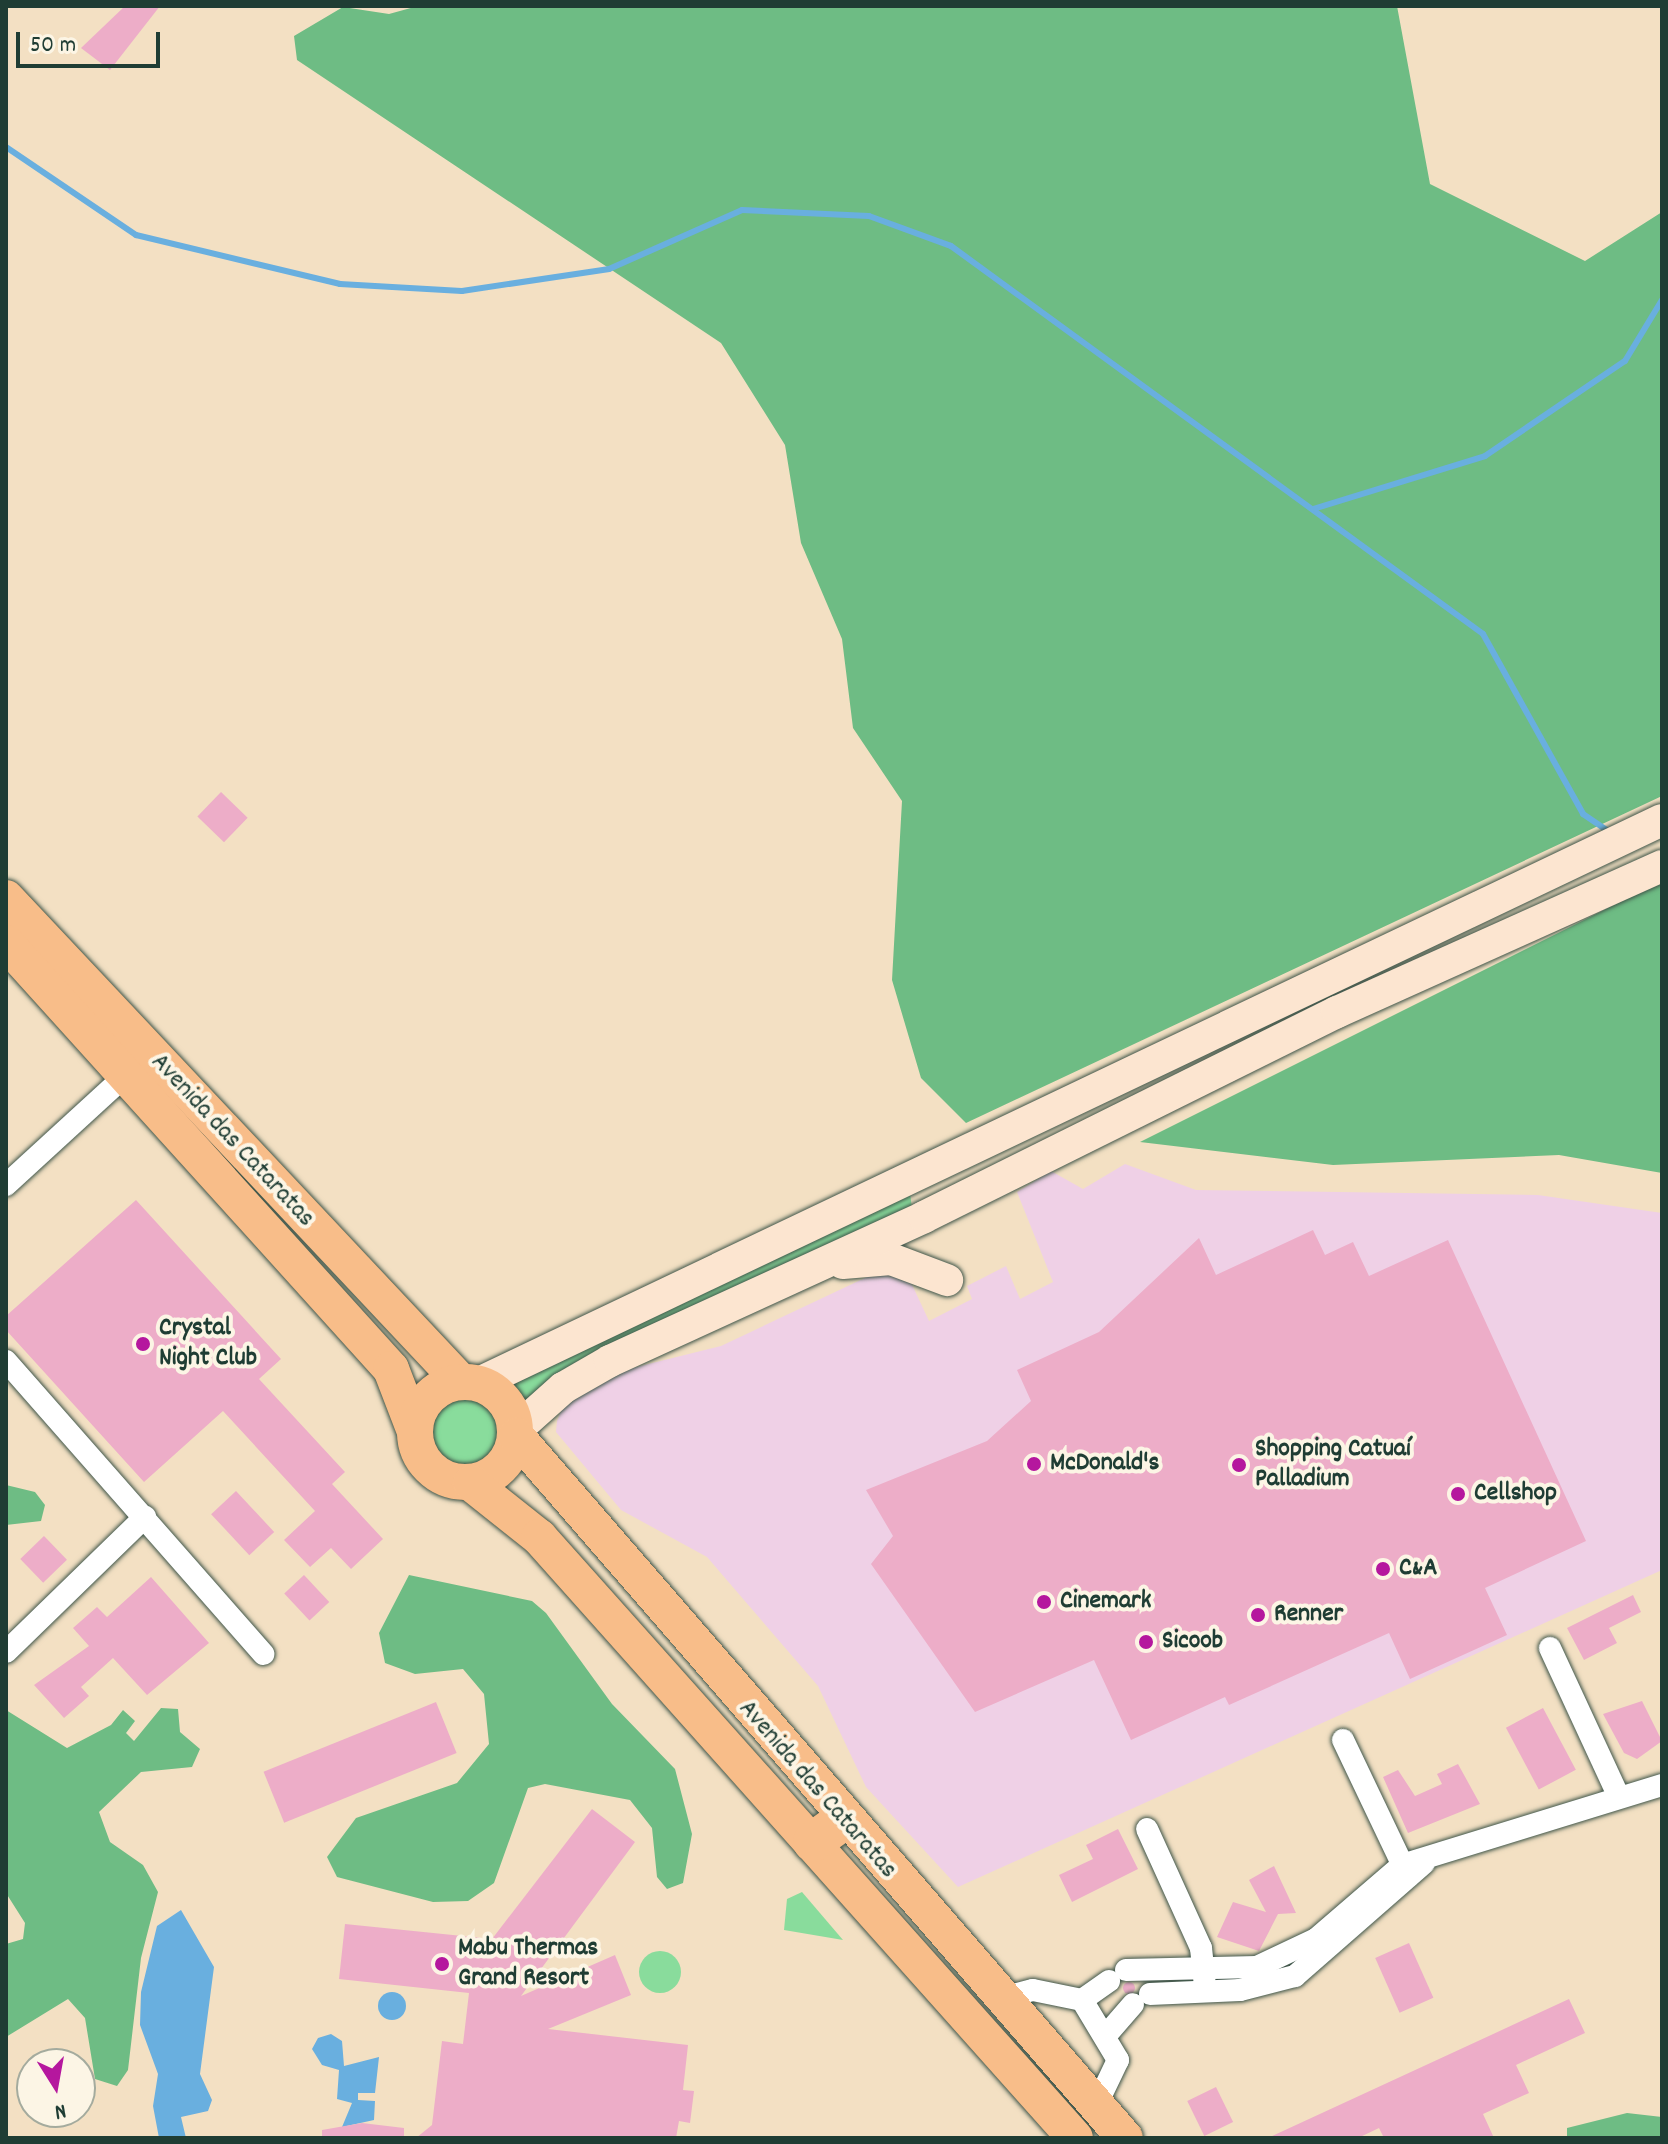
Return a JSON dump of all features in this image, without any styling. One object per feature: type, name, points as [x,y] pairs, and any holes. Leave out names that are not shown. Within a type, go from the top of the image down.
[{"type":"main road","name":"Avenida das Cataratas","points":[[6,898],[470,1382]]},
{"type":"main road","name":"Avenida das Cataratas","points":[[6,943],[391,1369],[414,1429]]},
{"type":"main road","points":[[470,1382],[501,1396],[516,1433],[504,1465],[471,1483],[434,1473],[419,1454],[414,1429],[431,1395],[470,1382]]},
{"type":"main road","name":"Avenida das Cataratas","points":[[516,1433],[828,1831],[1075,2138]]},
{"type":"main road","name":"Avenida das Cataratas","points":[[471,1483],[539,1537],[828,1831],[999,1999],[1125,2138]]},
{"type":"street","points":[[470,1382],[1024,1125],[1662,820]]},
{"type":"street","points":[[516,1433],[563,1388],[610,1361],[924,1217],[1337,1012],[1662,866]]},
{"type":"street","points":[[6,1185],[124,1077]]},
{"type":"street","points":[[924,1217],[926,1180],[1024,1125]]},
{"type":"street","points":[[820,1265],[891,1259],[947,1280]]},
{"type":"street","points":[[6,1361],[263,1654]]},
{"type":"street","points":[[6,1652],[145,1517]]},
{"type":"street","points":[[1550,1648],[1617,1793]]},
{"type":"street","points":[[1343,1740],[1412,1870]]},
{"type":"street","points":[[1108,2033],[1141,1999],[1257,1967],[1294,1952],[1412,1870],[1617,1793],[1662,1785]]},
{"type":"street","points":[[1147,1829],[1205,1980]]},
{"type":"street","points":[[1082,2000],[1118,1976],[1150,1964],[1205,1980]]},
{"type":"street","points":[[999,1999],[1033,1990],[1082,2000],[1108,2033],[1118,2060],[1096,2106]]},
{"type":"shaded area","points":[[1125,1164],[1196,1190],[1538,1195],[1662,1213],[1662,1570],[958,1887],[866,1787],[818,1686],[707,1557],[621,1510],[556,1432],[557,1421],[565,1401],[612,1373],[721,1346],[886,1268],[908,1276],[929,1321],[972,1299],[967,1286],[1006,1266],[1020,1299],[1053,1282],[1017,1192],[1051,1171],[1083,1189]]},
{"type":"green space","points":[[418,6],[1397,6],[1430,184],[1585,261],[1662,212],[1662,796],[966,1123],[921,1078],[892,980],[902,801],[853,728],[842,639],[801,543],[785,445],[721,343],[297,60],[294,36],[343,7],[389,14]]},
{"type":"green space","points":[[1662,881],[1662,1173],[1559,1155],[1333,1165],[1140,1142]]},
{"type":"green space","points":[[910,1192],[912,1209],[529,1412],[506,1388]]},
{"type":"green space","points":[[472,1397],[494,1412],[500,1432],[498,1446],[490,1457],[479,1465],[458,1467],[440,1457],[432,1446],[430,1425],[440,1407],[451,1399]]},
{"type":"green space","points":[[6,1485],[35,1492],[45,1505],[41,1521],[6,1525]]},
{"type":"green space","points":[[409,1575],[532,1601],[546,1613],[612,1704],[675,1769],[692,1834],[683,1883],[667,1889],[657,1877],[652,1828],[630,1800],[545,1784],[528,1788],[494,1883],[468,1901],[433,1902],[337,1877],[327,1857],[356,1818],[457,1783],[489,1744],[484,1694],[463,1669],[415,1674],[385,1663],[379,1633]]},
{"type":"green space","points":[[161,1708],[178,1709],[180,1732],[200,1749],[192,1767],[141,1772],[99,1812],[110,1842],[143,1865],[158,1892],[141,1958],[128,2070],[117,2086],[96,2079],[96,2048],[90,2048],[85,2018],[68,1999],[6,2037],[6,1944],[23,1939],[25,1923],[6,1893],[6,1710],[67,1748],[111,1725],[123,1710],[135,1721],[126,1733],[134,1741]]},
{"type":"green space","points":[[802,1892],[843,1940],[784,1930],[787,1899]]},
{"type":"green space","points":[[660,1951],[675,1957],[681,1972],[675,1987],[660,1993],[645,1987],[639,1972],[645,1957]]},
{"type":"green space","points":[[1627,2113],[1662,2117],[1662,2138],[1567,2138],[1567,2128]]},
{"type":"water","points":[[181,1910],[214,1967],[200,2074],[212,2100],[208,2111],[181,2117],[186,2138],[159,2138],[153,2106],[158,2074],[140,2025],[141,1992],[157,1926]]},
{"type":"water","points":[[392,1992],[402,1996],[406,2006],[402,2016],[392,2020],[382,2016],[378,2006],[382,1996]]},
{"type":"water","points":[[331,2034],[342,2041],[344,2066],[379,2057],[375,2093],[358,2093],[358,2100],[375,2101],[374,2120],[342,2127],[352,2103],[337,2099],[339,2070],[322,2065],[312,2049],[318,2038]]},
{"type":"building","points":[[125,6],[160,6],[110,70],[81,48]]},
{"type":"building","points":[[221,792],[248,818],[224,842],[197,816]]},
{"type":"building","name":"Crystal Night Club","points":[[136,1200],[281,1359],[259,1379],[345,1472],[332,1484],[383,1539],[351,1569],[331,1548],[310,1567],[284,1540],[315,1511],[223,1411],[144,1482],[6,1330],[6,1316]]},
{"type":"building","name":"Shopping Catuaí Palladium","points":[[1313,1230],[1325,1255],[1353,1242],[1369,1276],[1448,1240],[1586,1541],[1485,1588],[1507,1635],[1410,1679],[1389,1633],[1229,1705],[1225,1697],[1131,1740],[1094,1660],[975,1712],[871,1564],[893,1536],[866,1490],[987,1441],[1031,1401],[1017,1370],[1099,1332],[1199,1238],[1216,1275]]},
{"type":"building","points":[[236,1491],[274,1532],[249,1555],[211,1514]]},
{"type":"building","points":[[44,1536],[67,1560],[43,1583],[20,1559]]},
{"type":"building","points":[[304,1575],[329,1602],[309,1620],[284,1593]]},
{"type":"building","points":[[151,1577],[209,1643],[147,1695],[113,1658],[81,1687],[89,1696],[64,1718],[34,1685],[89,1646],[73,1628],[97,1607],[107,1617]]},
{"type":"building","points":[[1633,1595],[1641,1612],[1609,1628],[1617,1643],[1584,1660],[1567,1628]]},
{"type":"building","points":[[1642,1701],[1662,1741],[1637,1759],[1624,1753],[1603,1714]]},
{"type":"building","points":[[436,1702],[457,1753],[284,1823],[264,1772]]},
{"type":"building","points":[[1543,1708],[1576,1770],[1539,1790],[1506,1728]]},
{"type":"building","points":[[1458,1764],[1480,1804],[1408,1833],[1383,1777],[1398,1770],[1415,1796],[1442,1784],[1437,1774]]},
{"type":"building","name":"Mabu Thermas Grand Resort","points":[[592,1809],[635,1842],[521,1996],[615,1955],[631,1995],[548,2029],[688,2045],[683,2090],[694,2091],[690,2123],[679,2121],[676,2138],[416,2138],[432,2125],[442,2041],[463,2044],[469,1993],[339,1979],[345,1924],[492,1939]]},
{"type":"building","points":[[1118,1829],[1138,1869],[1072,1902],[1059,1875],[1093,1859],[1086,1845]]},
{"type":"building","points":[[1274,1866],[1296,1913],[1278,1914],[1259,1951],[1217,1937],[1233,1902],[1266,1912],[1249,1880]]},
{"type":"building","points":[[1409,1943],[1433,1998],[1400,2013],[1375,1958]]},
{"type":"building","points":[[1124,1983],[1134,1983],[1134,1993],[1124,1993]]},
{"type":"building","points":[[1569,1999],[1585,2033],[1516,2065],[1529,2093],[1483,2114],[1494,2138],[1384,2138],[1379,2128],[1358,2138],[1268,2138]]},
{"type":"building","points":[[1216,2087],[1233,2122],[1204,2136],[1187,2101]]},
{"type":"building","points":[[362,2123],[404,2128],[404,2138],[322,2138],[322,2130]]},
{"type":"waterway","points":[[6,147],[136,235],[340,284],[462,291],[609,269],[742,210],[869,216],[951,246],[1483,634],[1583,814],[1610,832]]},
{"type":"waterway","points":[[1313,509],[1485,456],[1625,361],[1662,300]]},
{"type":"place","name":"Crystal Night Club","points":[[143,1344]]},
{"type":"place","name":"McDonald's","points":[[1034,1464]]},
{"type":"place","name":"Shopping Catuaí Palladium","points":[[1239,1465]]},
{"type":"place","name":"Cellshop","points":[[1458,1494]]},
{"type":"place","name":"C&A","points":[[1383,1569]]},
{"type":"place","name":"Cinemark","points":[[1044,1602]]},
{"type":"place","name":"Renner","points":[[1258,1615]]},
{"type":"place","name":"Sicoob","points":[[1146,1642]]},
{"type":"place","name":"Mabu Thermas Grand Resort","points":[[442,1964]]}]
